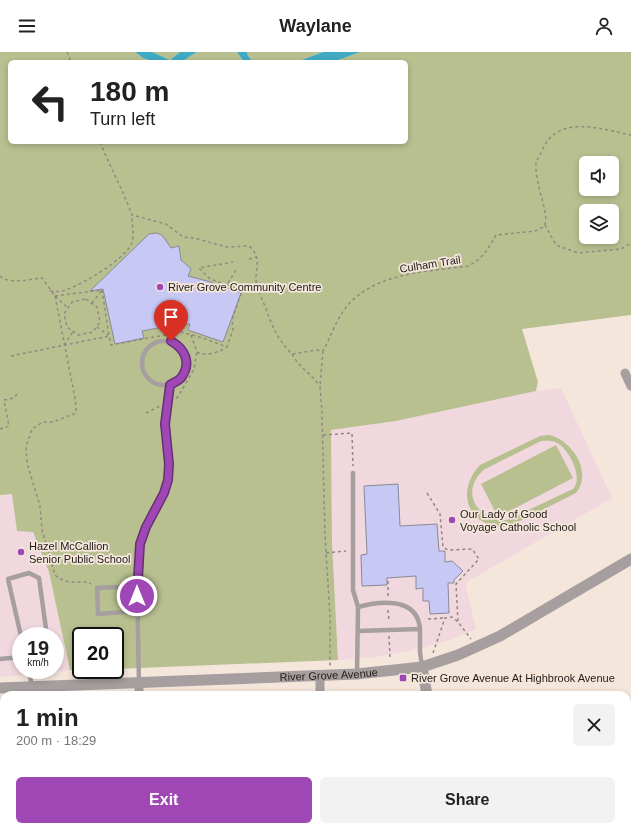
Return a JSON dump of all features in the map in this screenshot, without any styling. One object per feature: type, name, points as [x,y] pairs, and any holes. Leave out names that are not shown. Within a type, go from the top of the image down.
[{"type":"street","points":[[625,373],[631,386]]},
{"type":"street","name":"River Grove Avenue","points":[[0,688],[357,674],[426,665],[458,655],[500,636],[631,559]]},
{"type":"street","points":[[426,665],[427,691]]},
{"type":"street","points":[[320,675],[320,691]]},
{"type":"street","points":[[138,683],[139,691]]},
{"type":"lane","points":[[160,340],[171,341],[178,345],[183,350],[187,363],[180,379],[170,385],[152,382],[142,369],[143,353],[150,345],[160,340]]},
{"type":"lane","points":[[138,683],[137,586],[140,544],[146,527],[164,493],[168,480],[169,464],[165,424],[170,385]]},
{"type":"lane","points":[[353,473],[353,590],[358,607],[357,674]]},
{"type":"lane","points":[[19,627],[8,579],[29,573],[39,578],[46,627]]},
{"type":"lane","points":[[137,586],[97,588],[98,614],[137,611]]},
{"type":"lane","points":[[358,607],[370,604],[388,604],[405,605],[412,610],[420,622],[420,652],[426,665]]},
{"type":"lane","points":[[358,631],[420,629]]},
{"type":"lane","points":[[0,659],[12,658]]},
{"type":"lane","points":[[31,679],[32,687]]},
{"type":"path","points":[[631,135],[595,127],[578,126],[561,130],[546,140],[536,164],[540,194],[546,218],[545,225],[556,244],[578,253],[622,249],[631,243]]},
{"type":"path","points":[[50,291],[56,292],[69,289],[104,271],[132,245],[132,215],[101,144]]},
{"type":"path","points":[[132,215],[166,224],[183,237],[194,238],[227,247],[249,246],[255,251],[258,257],[257,286],[274,331],[282,344],[292,354],[297,362],[314,378],[320,386]]},
{"type":"path","name":"Culham Trail","points":[[323,351],[344,310],[365,290],[396,277],[468,266],[479,261],[496,235],[535,231],[542,229],[545,225]]},
{"type":"path","points":[[249,259],[258,257]]},
{"type":"path","points":[[197,352],[204,354],[223,350],[227,347],[234,329],[232,320],[242,291],[210,279],[200,268],[232,262]]},
{"type":"path","points":[[227,285],[237,268]]},
{"type":"path","points":[[0,276],[11,281],[42,278],[50,291],[68,308]]},
{"type":"path","points":[[55,296],[102,290]]},
{"type":"path","points":[[102,290],[111,345],[181,332],[227,347]]},
{"type":"path","points":[[92,303],[102,290]]},
{"type":"path","points":[[55,296],[75,398],[76,413],[54,422],[42,422],[32,429],[26,447],[27,464],[40,506],[42,530],[55,574],[60,579],[67,582],[88,582],[97,588]]},
{"type":"path","points":[[86,300],[92,303],[97,307],[100,322],[93,332],[78,335],[67,327],[64,314],[72,302],[86,300]]},
{"type":"path","points":[[97,327],[109,336]]},
{"type":"path","points":[[64,345],[73,332]]},
{"type":"path","points":[[146,413],[178,397],[194,369],[197,352],[191,335]]},
{"type":"path","points":[[11,356],[109,336]]},
{"type":"path","points":[[292,354],[316,350],[323,351],[320,386],[323,435],[326,553],[330,617],[330,665],[320,675]]},
{"type":"path","points":[[0,429],[9,426],[4,400],[14,398],[17,394]]},
{"type":"path","points":[[323,435],[352,433],[353,473]]},
{"type":"path","points":[[427,493],[440,514],[443,546],[448,550],[472,549],[478,559],[456,584],[458,622]]},
{"type":"path","points":[[326,553],[353,550]]},
{"type":"path","points":[[388,580],[390,657]]},
{"type":"path","points":[[428,619],[452,617],[478,646]]},
{"type":"path","points":[[426,665],[444,618]]},
{"type":"shaded area","name":"Our Lady of Good Voyage Catholic School","points":[[561,388],[612,498],[465,583],[476,629],[450,640],[409,651],[375,657],[338,660],[332,543],[331,430],[396,421],[536,391]]},
{"type":"shaded area","name":"Hazel McCallion Senior Public School","points":[[0,423],[33,532],[49,573],[61,627],[12,627],[12,676],[0,677]]},
{"type":"shaded area","name":"Hazel McCallion Senior Public School","points":[[64,642],[70,670],[64,671]]},
{"type":"green space","points":[[0,52],[135,52],[143,58],[149,60],[8,60],[8,144],[408,144],[408,60],[338,60],[360,52],[631,52],[631,315],[522,329],[538,382],[536,391],[396,421],[331,430],[332,543],[338,660],[124,669],[124,627],[72,627],[72,670],[70,670],[64,642],[64,627],[61,627],[49,572],[33,532],[17,531],[12,494],[0,495]]},
{"type":"green space","points":[[152,52],[180,52],[170,60]]},
{"type":"green space","points":[[197,52],[237,52],[243,60],[184,60]]},
{"type":"green space","points":[[247,52],[323,52],[301,60],[252,60],[248,56]]},
{"type":"green space","points":[[549,435],[557,438],[565,443],[578,458],[582,476],[581,485],[576,493],[508,527],[495,526],[484,522],[475,516],[467,497],[468,487],[472,476],[480,465],[540,436]],"holes":[[[541,441],[555,442],[562,446],[566,451],[574,464],[576,471],[577,478],[573,489],[507,520],[493,518],[481,511],[472,494],[475,481],[479,475],[485,469]]]},
{"type":"green space","points":[[556,445],[573,478],[498,517],[481,484]]},
{"type":"water","points":[[135,52],[152,52],[170,60],[149,60],[143,58]]},
{"type":"water","points":[[180,52],[197,52],[184,60],[170,60]]},
{"type":"water","points":[[237,52],[247,52],[248,56],[252,60],[243,60]]},
{"type":"water","points":[[323,52],[360,52],[338,60],[301,60]]},
{"type":"building","name":"River Grove Community Centre","points":[[156,233],[162,235],[171,248],[179,246],[181,260],[191,269],[188,276],[241,293],[223,342],[188,330],[190,324],[173,325],[142,331],[144,338],[115,344],[103,289],[90,291],[149,234]]},
{"type":"building","points":[[398,484],[400,526],[437,524],[439,551],[445,551],[445,562],[452,561],[463,571],[454,580],[454,583],[448,583],[449,613],[430,614],[429,601],[423,601],[423,588],[416,589],[416,576],[387,578],[387,585],[362,586],[361,555],[367,554],[364,486]]},
{"type":"place","name":"River Grove Community Centre","points":[[160,287]]},
{"type":"place","name":"Our Lady of Good Voyage Catholic School","points":[[452,520]]},
{"type":"place","name":"Hazel McCallion Senior Public School","points":[[21,552]]},
{"type":"place","name":"River Grove Avenue At Highbrook Avenue","points":[[403,678]]},
{"type":"route","points":[[137,596],[140,544],[146,527],[164,493],[168,480],[169,464],[165,424],[170,385],[180,379],[187,363],[183,350],[171,341]]}]
